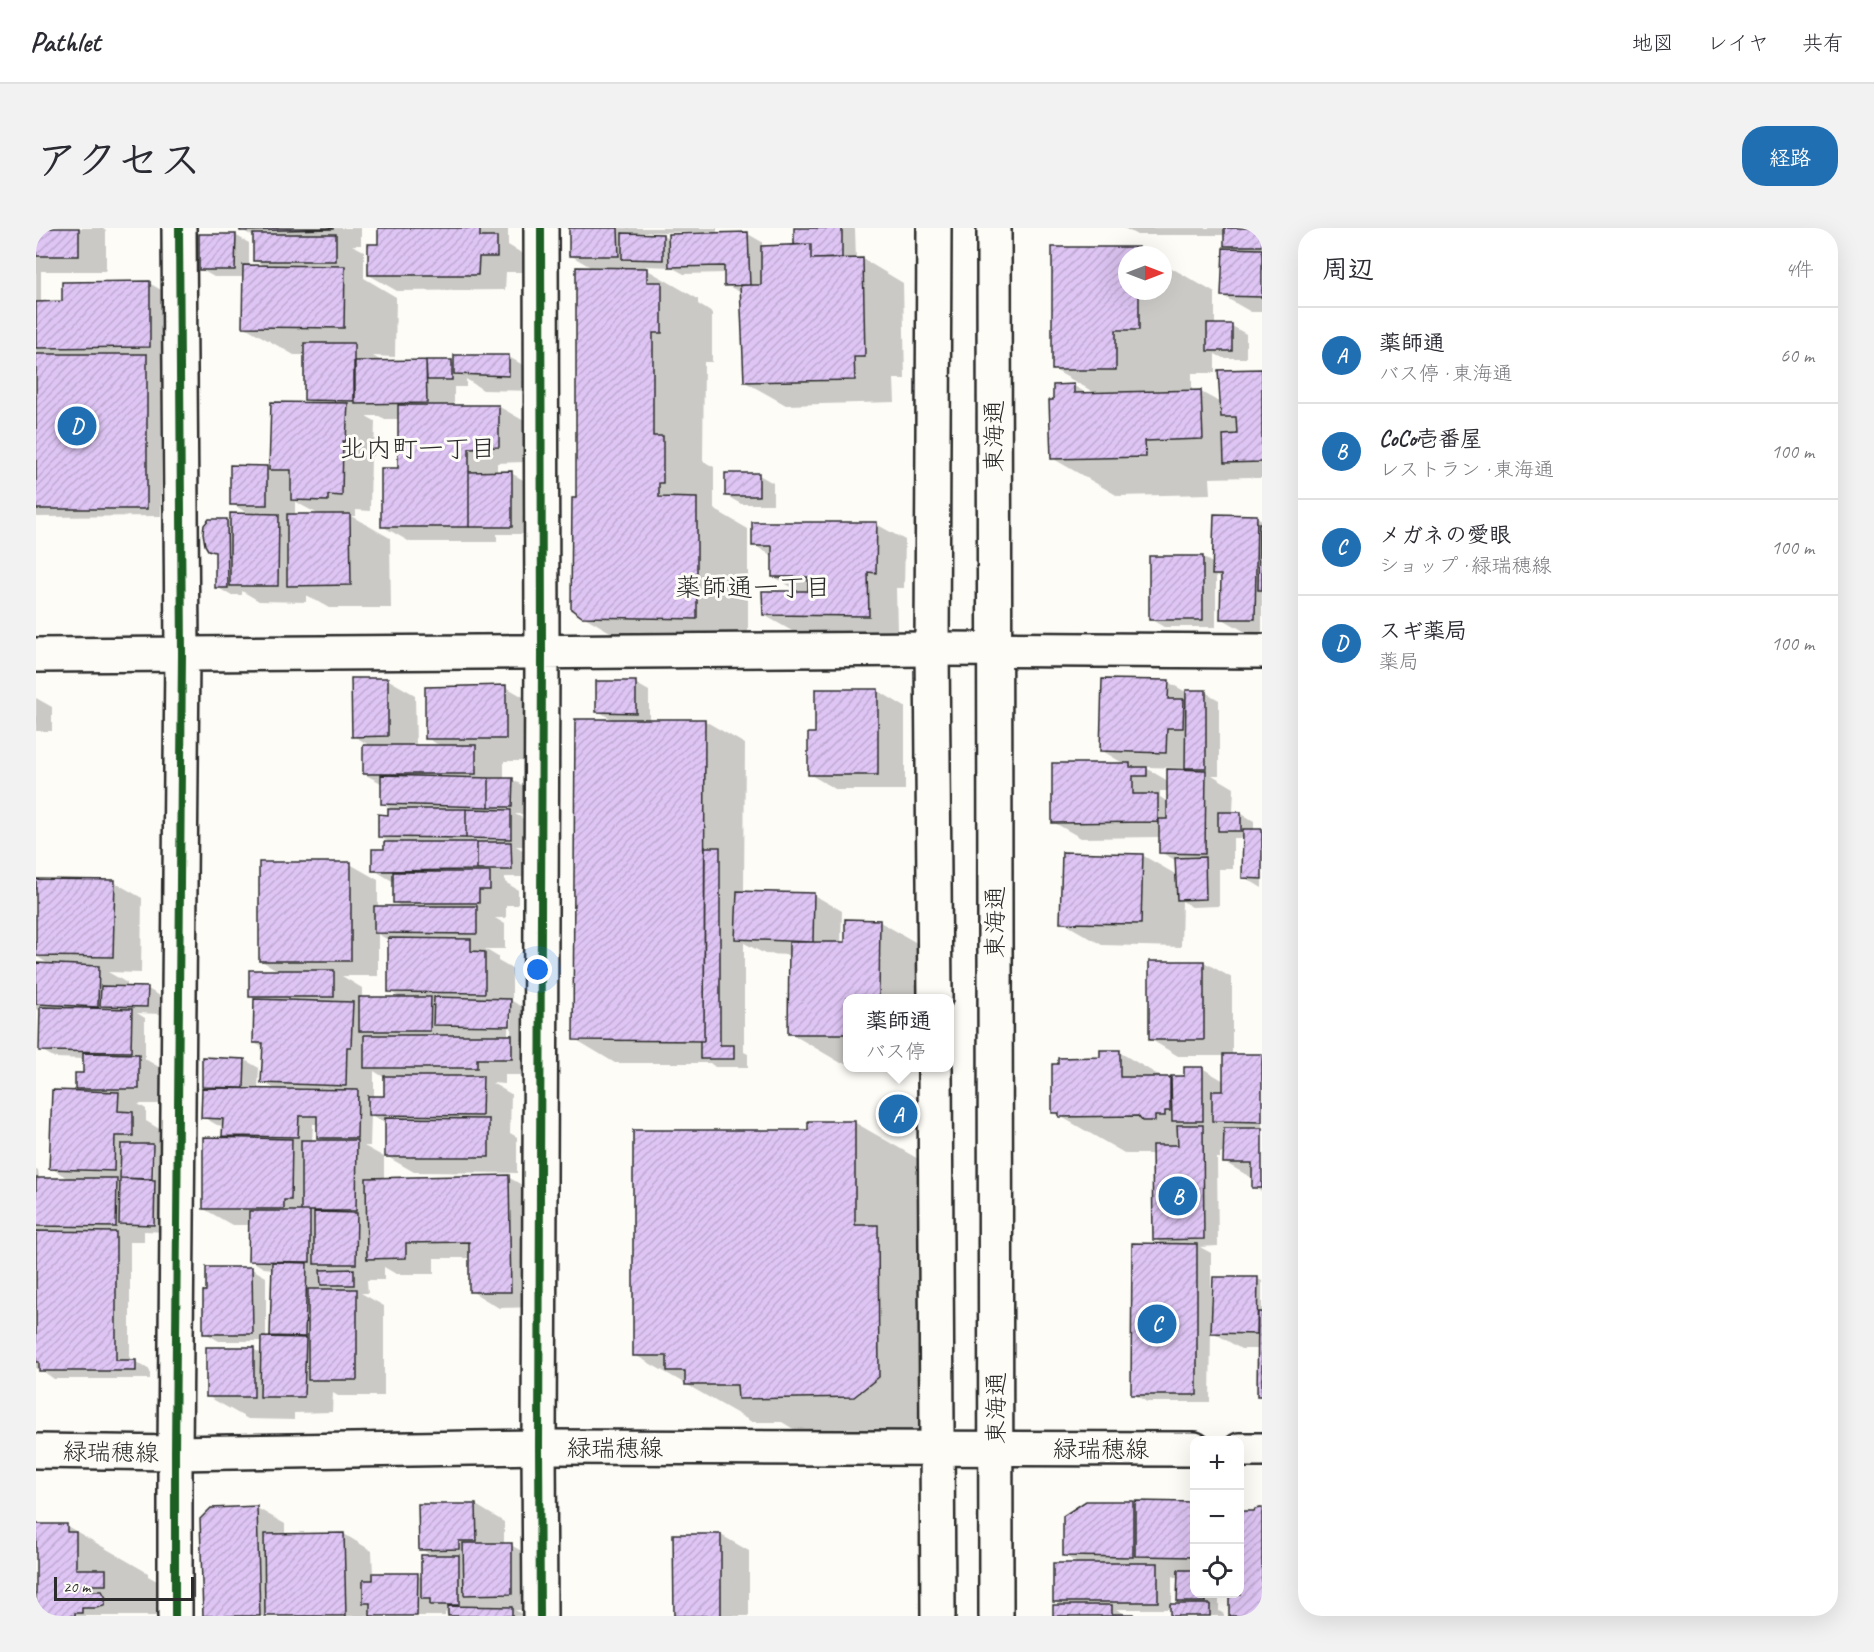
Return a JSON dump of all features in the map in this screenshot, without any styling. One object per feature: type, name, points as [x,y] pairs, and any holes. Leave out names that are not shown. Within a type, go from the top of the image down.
[{"type":"street","points":[[175,1616],[182,654],[179,228]]},
{"type":"street","points":[[540,1616],[541,228]]},
{"type":"street","points":[[934,228],[932,649],[935,994]]},
{"type":"street","name":"東海通","points":[[994,228],[996,1616]]},
{"type":"street","points":[[36,655],[932,649],[1262,651]]},
{"type":"street","points":[[935,1072],[939,1449],[938,1616]]},
{"type":"street","name":"緑瑞穂線","points":[[36,1451],[175,1453],[539,1448],[1190,1449]]},
{"type":"street","points":[[1244,1449],[1262,1450]]},
{"type":"building","points":[[36,228],[79,228],[79,256],[36,256]]},
{"type":"building","points":[[240,228],[333,228],[333,229],[240,231]]},
{"type":"building","points":[[378,228],[480,228],[480,237],[497,237],[497,257],[479,257],[478,275],[368,275],[368,244],[378,244]]},
{"type":"building","points":[[569,228],[618,228],[619,256],[569,256]]},
{"type":"building","points":[[794,228],[842,228],[842,258],[811,259],[811,244],[794,245]]},
{"type":"building","points":[[1224,228],[1262,228],[1262,246],[1224,246]]},
{"type":"building","points":[[748,232],[750,285],[724,286],[724,266],[669,267],[668,234]]},
{"type":"building","points":[[622,233],[663,234],[663,260],[622,259]]},
{"type":"building","points":[[199,234],[236,234],[235,270],[199,270]]},
{"type":"building","points":[[253,234],[336,234],[336,261],[253,261]]},
{"type":"building","points":[[811,244],[811,259],[863,258],[865,357],[854,357],[855,380],[744,382],[740,285],[761,285],[761,246]]},
{"type":"building","points":[[1052,247],[1118,247],[1118,300],[1139,300],[1139,330],[1116,330],[1116,370],[1052,370]]},
{"type":"building","points":[[1223,248],[1262,249],[1262,297],[1221,296]]},
{"type":"building","points":[[243,265],[345,266],[344,328],[242,327]]},
{"type":"building","points":[[576,267],[647,268],[647,282],[662,282],[662,333],[653,333],[653,436],[663,436],[663,483],[659,483],[659,497],[697,498],[697,619],[582,617],[571,609],[572,498],[576,498]]},
{"type":"building","points":[[150,281],[150,347],[36,348],[36,302],[62,301],[62,282]]},
{"type":"building","points":[[1207,324],[1232,324],[1232,351],[1207,351]]},
{"type":"building","points":[[304,343],[354,343],[354,401],[304,400]]},
{"type":"building","points":[[36,354],[147,354],[147,509],[36,509]]},
{"type":"building","points":[[454,355],[509,355],[509,376],[454,374]]},
{"type":"building","points":[[426,360],[452,360],[452,380],[427,380]]},
{"type":"building","points":[[426,360],[427,403],[355,404],[355,361]]},
{"type":"building","points":[[1262,369],[1262,462],[1224,463],[1223,435],[1237,434],[1236,417],[1221,417],[1218,370]]},
{"type":"building","points":[[1074,384],[1074,393],[1201,390],[1203,439],[1145,441],[1146,457],[1051,459],[1049,400],[1053,400],[1053,385]]},
{"type":"building","points":[[271,402],[348,403],[346,441],[343,441],[342,496],[328,495],[328,501],[291,500],[291,470],[269,470]]},
{"type":"building","points":[[398,405],[499,405],[499,447],[469,448],[469,527],[381,527],[381,468],[398,468]]},
{"type":"building","points":[[230,465],[267,466],[267,505],[230,505]]},
{"type":"building","points":[[512,471],[512,527],[469,527],[469,472]]},
{"type":"building","points":[[725,473],[759,473],[759,496],[725,496]]},
{"type":"building","points":[[230,513],[279,514],[278,586],[230,586]]},
{"type":"building","points":[[287,514],[350,514],[351,585],[287,586]]},
{"type":"building","points":[[1214,514],[1257,515],[1255,619],[1220,619],[1221,575],[1212,575]]},
{"type":"building","points":[[209,519],[227,519],[228,588],[215,588],[215,552],[208,550],[203,533],[204,525]]},
{"type":"building","points":[[752,522],[877,522],[876,573],[868,572],[869,616],[763,615],[762,591],[808,591],[808,577],[772,577],[772,546],[752,546]]},
{"type":"building","points":[[1259,523],[1262,523],[1262,590],[1258,590]]},
{"type":"building","points":[[1149,556],[1203,556],[1203,620],[1149,620]]},
{"type":"building","points":[[351,678],[388,678],[388,736],[352,737]]},
{"type":"building","points":[[1102,679],[1169,680],[1168,699],[1184,699],[1183,728],[1167,728],[1166,753],[1100,751]]},
{"type":"building","points":[[596,681],[636,681],[636,713],[596,712]]},
{"type":"building","points":[[506,685],[506,739],[425,739],[425,687]]},
{"type":"building","points":[[815,689],[878,689],[878,775],[808,775],[808,733],[815,733]]},
{"type":"building","points":[[1186,690],[1206,690],[1206,768],[1185,768]]},
{"type":"building","points":[[575,719],[705,719],[704,1041],[573,1040]]},
{"type":"building","points":[[363,745],[476,745],[476,774],[363,774]]},
{"type":"building","points":[[1052,763],[1130,763],[1130,767],[1147,767],[1147,776],[1133,776],[1133,794],[1158,794],[1158,822],[1052,823]]},
{"type":"building","points":[[1167,769],[1206,770],[1205,854],[1159,853],[1159,819],[1167,819]]},
{"type":"building","points":[[381,775],[489,778],[489,807],[381,804]]},
{"type":"building","points":[[489,778],[513,778],[512,807],[489,807]]},
{"type":"building","points":[[388,809],[466,809],[466,838],[378,837],[378,814],[388,815]]},
{"type":"building","points":[[466,809],[511,810],[511,839],[466,838]]},
{"type":"building","points":[[1218,812],[1241,812],[1241,831],[1218,831]]},
{"type":"building","points":[[1243,829],[1262,829],[1262,879],[1242,878]]},
{"type":"building","points":[[384,842],[477,842],[477,870],[372,871],[372,849],[384,849]]},
{"type":"building","points":[[477,842],[511,842],[512,870],[477,870]]},
{"type":"building","points":[[705,847],[720,847],[720,1045],[734,1045],[734,1059],[700,1059],[700,1041],[704,1041]]},
{"type":"building","points":[[1062,852],[1143,854],[1141,924],[1060,923]]},
{"type":"building","points":[[1205,857],[1206,899],[1177,900],[1175,858]]},
{"type":"building","points":[[259,862],[351,862],[351,961],[259,961]]},
{"type":"building","points":[[393,872],[490,872],[490,890],[479,890],[479,903],[393,903]]},
{"type":"building","points":[[36,879],[115,880],[113,957],[36,956]]},
{"type":"building","points":[[737,891],[814,893],[813,942],[735,939]]},
{"type":"building","points":[[374,906],[477,906],[477,934],[374,933]]},
{"type":"building","points":[[845,919],[880,920],[879,994],[843,994],[843,1034],[788,1034],[789,942],[845,942]]},
{"type":"building","points":[[388,938],[471,939],[471,951],[485,952],[485,993],[388,992]]},
{"type":"building","points":[[1149,961],[1204,961],[1204,1040],[1149,1040]]},
{"type":"building","points":[[36,963],[99,966],[98,1007],[36,1004]]},
{"type":"building","points":[[249,970],[334,970],[334,997],[249,997]]},
{"type":"building","points":[[101,986],[148,987],[147,1007],[100,1006]]},
{"type":"building","points":[[359,997],[431,997],[430,1031],[359,1031]]},
{"type":"building","points":[[434,997],[511,999],[510,1026],[433,1025]]},
{"type":"building","points":[[254,999],[353,1002],[351,1047],[347,1047],[346,1086],[261,1083],[263,1043],[253,1043]]},
{"type":"building","points":[[40,1007],[132,1009],[131,1052],[39,1051]]},
{"type":"building","points":[[364,1035],[512,1035],[512,1059],[477,1059],[477,1068],[364,1068]]},
{"type":"building","points":[[1100,1050],[1120,1050],[1120,1077],[1170,1077],[1170,1111],[1165,1111],[1165,1116],[1155,1116],[1155,1121],[1142,1121],[1138,1116],[1059,1117],[1059,1113],[1052,1113],[1052,1064],[1058,1064],[1058,1058],[1100,1057]]},
{"type":"building","points":[[83,1053],[139,1054],[139,1089],[75,1089],[75,1073],[83,1073]]},
{"type":"building","points":[[1223,1054],[1262,1054],[1262,1122],[1212,1121],[1212,1091],[1223,1091]]},
{"type":"building","points":[[202,1057],[245,1059],[244,1088],[202,1087]]},
{"type":"building","points":[[1184,1067],[1203,1067],[1203,1121],[1172,1121],[1171,1076],[1184,1076]]},
{"type":"building","points":[[384,1076],[483,1076],[482,1116],[368,1115],[368,1096],[384,1096]]},
{"type":"building","points":[[202,1088],[358,1090],[357,1138],[317,1138],[317,1116],[299,1116],[298,1137],[222,1136],[223,1119],[201,1118]]},
{"type":"building","points":[[52,1090],[119,1092],[118,1111],[133,1112],[133,1136],[115,1136],[114,1171],[49,1169]]},
{"type":"building","points":[[385,1118],[489,1119],[489,1157],[385,1157]]},
{"type":"building","points":[[808,1121],[855,1121],[855,1225],[878,1225],[879,1377],[854,1397],[738,1399],[737,1385],[685,1385],[685,1371],[667,1371],[667,1356],[633,1356],[633,1130],[808,1130]]},
{"type":"building","points":[[1177,1125],[1203,1125],[1204,1239],[1153,1240],[1152,1145],[1178,1145]]},
{"type":"building","points":[[1224,1128],[1262,1128],[1262,1188],[1252,1188],[1252,1163],[1223,1163]]},
{"type":"building","points":[[203,1137],[292,1139],[291,1200],[284,1200],[284,1209],[203,1209]]},
{"type":"building","points":[[301,1140],[357,1140],[356,1211],[301,1211]]},
{"type":"building","points":[[121,1144],[153,1144],[152,1179],[120,1178]]},
{"type":"building","points":[[509,1175],[511,1292],[469,1292],[469,1242],[406,1243],[406,1258],[367,1259],[366,1178]]},
{"type":"building","points":[[36,1178],[117,1178],[116,1227],[36,1226]]},
{"type":"building","points":[[120,1178],[155,1180],[154,1225],[119,1224]]},
{"type":"building","points":[[249,1211],[310,1211],[310,1262],[248,1261]]},
{"type":"building","points":[[314,1212],[357,1213],[356,1264],[314,1264]]},
{"type":"building","points":[[36,1231],[116,1232],[116,1360],[136,1360],[136,1371],[39,1371],[39,1362],[36,1362]]},
{"type":"building","points":[[1132,1243],[1197,1244],[1197,1395],[1131,1395]]},
{"type":"building","points":[[272,1262],[307,1263],[305,1337],[270,1336]]},
{"type":"building","points":[[206,1267],[252,1267],[253,1334],[203,1334],[203,1291],[206,1291]]},
{"type":"building","points":[[354,1269],[354,1285],[321,1285],[320,1270]]},
{"type":"building","points":[[1213,1277],[1258,1277],[1257,1334],[1211,1333]]},
{"type":"building","points":[[308,1289],[357,1289],[357,1380],[308,1380]]},
{"type":"building","points":[[1258,1312],[1262,1312],[1262,1396],[1257,1396]]},
{"type":"building","points":[[261,1337],[306,1338],[304,1397],[260,1397]]},
{"type":"building","points":[[206,1347],[254,1347],[254,1397],[206,1397]]},
{"type":"building","points":[[1086,1501],[1133,1501],[1133,1557],[1063,1556],[1063,1516]]},
{"type":"building","points":[[1135,1501],[1190,1502],[1190,1557],[1135,1556]]},
{"type":"building","points":[[418,1504],[476,1504],[477,1541],[459,1541],[459,1549],[419,1550]]},
{"type":"building","points":[[257,1506],[260,1616],[203,1616],[200,1519],[211,1508]]},
{"type":"building","points":[[1262,1508],[1262,1616],[1229,1616],[1229,1598],[1244,1598],[1244,1511]]},
{"type":"building","points":[[36,1524],[67,1524],[67,1532],[76,1532],[76,1569],[106,1569],[106,1585],[82,1585],[82,1591],[102,1591],[106,1598],[104,1606],[82,1608],[82,1613],[75,1613],[75,1616],[36,1616]]},
{"type":"building","points":[[344,1533],[346,1616],[265,1616],[264,1534]]},
{"type":"building","points":[[673,1534],[721,1534],[721,1616],[674,1616]]},
{"type":"building","points":[[463,1543],[512,1543],[512,1594],[464,1595]]},
{"type":"building","points":[[421,1555],[459,1555],[459,1605],[430,1605],[430,1599],[421,1599]]},
{"type":"building","points":[[1053,1563],[1158,1563],[1158,1602],[1053,1602]]},
{"type":"building","points":[[1178,1570],[1190,1570],[1190,1598],[1206,1598],[1206,1602],[1177,1602]]},
{"type":"building","points":[[373,1573],[418,1573],[417,1616],[370,1616],[370,1603],[363,1603],[363,1580],[373,1580]]},
{"type":"building","points":[[1170,1604],[1210,1604],[1210,1616],[1170,1616]]},
{"type":"building","points":[[1053,1605],[1112,1605],[1112,1614],[1133,1614],[1134,1616],[1053,1616]]},
{"type":"building","points":[[448,1606],[512,1607],[512,1616],[448,1616]]},
{"type":"cycle path","points":[[175,1616],[182,654],[179,228]]},
{"type":"cycle path","points":[[540,1616],[541,228]]},
{"type":"place","name":"スギ薬局","points":[[77,426]]},
{"type":"place","name":"薬師通","points":[[898,1114]]},
{"type":"place","name":"CoCo壱番屋","points":[[1178,1196]]},
{"type":"place","name":"メガネの愛眼","points":[[1157,1324]]},
{"type":"district","name":"北内町一丁目","points":[[418,448]]},
{"type":"district","name":"薬師通一丁目","points":[[753,587]]}]
